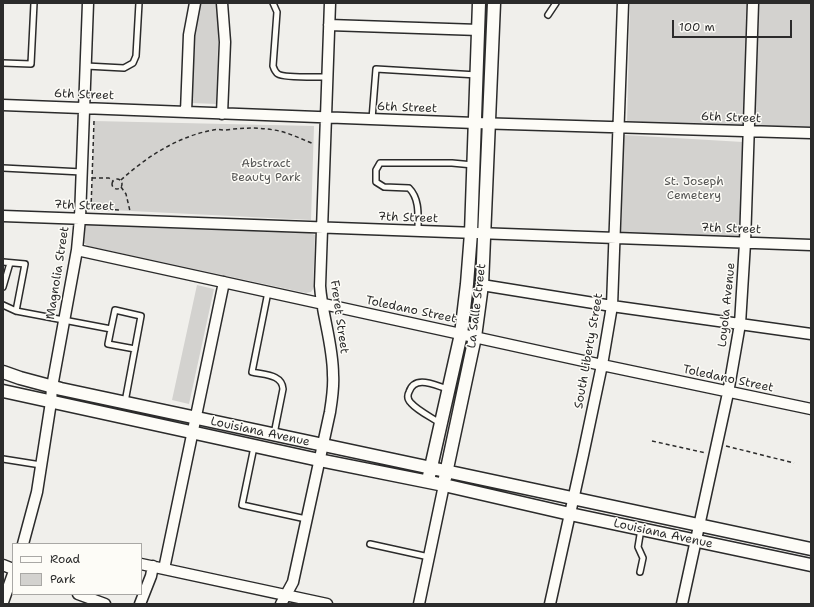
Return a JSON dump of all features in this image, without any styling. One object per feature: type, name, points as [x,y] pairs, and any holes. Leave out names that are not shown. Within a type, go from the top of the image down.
[{"type":"street","name":"Magnolia Street","points":[[23,543],[37,492],[52,387],[77,250],[80,218],[88,3]]},
{"type":"street","points":[[186,112],[189,35],[195,3]]},
{"type":"street","points":[[222,3],[225,42],[222,114]]},
{"type":"street","name":"Freret Street","points":[[284,599],[293,582],[330,412],[333,374],[330,342],[321,304],[319,270],[330,3]]},
{"type":"street","name":"La Salle Street","points":[[428,482],[461,334],[467,284],[471,233],[480,3]]},
{"type":"street","name":"La Salle Street","points":[[419,604],[475,336],[482,284],[494,3]]},
{"type":"street","name":"South Liberty Street","points":[[550,604],[602,365],[612,306],[624,3]]},
{"type":"street","name":"Loyola Avenue","points":[[682,604],[728,392],[740,324],[745,243],[753,3]]},
{"type":"street","points":[[329,24],[479,30]]},
{"type":"street","name":"6th Street","points":[[3,105],[326,118],[811,134]]},
{"type":"street","name":"7th Street","points":[[3,216],[811,245]]},
{"type":"street","name":"Toledano Street","points":[[77,250],[602,365],[811,409]]},
{"type":"street","points":[[164,569],[224,282]]},
{"type":"street","points":[[482,284],[612,306],[811,334]]},
{"type":"street","name":"Louisiana Avenue","points":[[3,372],[52,387],[573,500],[811,549]]},
{"type":"street","name":"Louisiana Avenue","points":[[3,391],[811,565]]},
{"type":"street","points":[[515,502],[518,487]]},
{"type":"street","points":[[142,564],[284,599],[327,604]]},
{"type":"street","points":[[140,604],[151,576],[153,566]]},
{"type":"street","points":[[3,602],[12,577]]},
{"type":"street","points":[[81,595],[105,604]]},
{"type":"lane","points":[[3,63],[31,64],[34,3]]},
{"type":"lane","points":[[86,66],[124,68],[133,63],[136,56],[139,3]]},
{"type":"lane","points":[[273,3],[277,12],[273,66],[277,74],[284,76],[327,77]]},
{"type":"lane","points":[[548,15],[556,3]]},
{"type":"lane","points":[[372,119],[376,69],[477,75]]},
{"type":"lane","points":[[418,231],[417,202],[413,192],[409,188],[384,187],[376,182],[376,170],[380,163],[452,163],[474,165]]},
{"type":"lane","points":[[3,168],[82,172]]},
{"type":"lane","points":[[3,262],[25,264],[16,311]]},
{"type":"lane","points":[[3,288],[10,263]]},
{"type":"lane","points":[[268,292],[252,372],[280,379],[283,384],[274,435]]},
{"type":"lane","points":[[3,305],[16,311],[111,329]]},
{"type":"lane","points":[[125,402],[135,349],[141,316],[115,310],[108,344],[135,349]]},
{"type":"lane","points":[[441,424],[412,405],[408,399],[408,392],[412,386],[419,382],[425,382],[448,390]]},
{"type":"lane","points":[[254,446],[242,505],[306,519]]},
{"type":"lane","points":[[3,459],[41,466]]},
{"type":"lane","points":[[640,572],[642,558],[638,547],[641,529]]},
{"type":"lane","points":[[370,544],[429,557]]},
{"type":"path","points":[[94,121],[91,209],[122,211]]},
{"type":"path","points":[[92,178],[109,178],[113,181],[118,179],[121,180],[137,165],[155,153],[180,141],[214,130],[243,127],[274,130],[284,132],[314,144]]},
{"type":"path","points":[[121,180],[123,184],[121,187],[126,194],[130,211]]},
{"type":"path","points":[[113,181],[112,185],[114,188],[119,189],[121,187]]},
{"type":"path","points":[[652,441],[714,455]]},
{"type":"path","points":[[716,444],[794,463]]},
{"type":"green space","points":[[199,3],[216,3],[219,19],[216,104],[191,103],[196,19]]},
{"type":"green space","points":[[630,3],[811,3],[811,129],[627,122]]},
{"type":"green space","name":"Abstract Beauty Park","points":[[94,121],[314,126],[311,220],[91,209]]},
{"type":"green space","name":"St. Joseph Cemetery","points":[[624,135],[743,142],[745,243],[621,232]]},
{"type":"green space","points":[[85,224],[310,233],[315,235],[313,289],[311,292],[306,293],[88,246],[84,243]]},
{"type":"green space","points":[[197,285],[214,289],[189,404],[172,400]]}]
